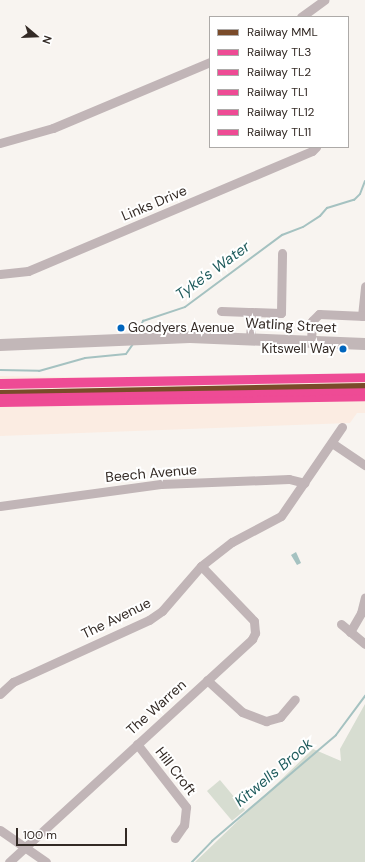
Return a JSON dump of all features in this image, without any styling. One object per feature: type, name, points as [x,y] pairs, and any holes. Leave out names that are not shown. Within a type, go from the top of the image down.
[{"type":"main road","name":"Watling Street","points":[[0,345],[146,338],[250,338],[365,344]]},
{"type":"street","points":[[302,16],[324,0]]},
{"type":"street","points":[[0,143],[53,128],[209,62]]},
{"type":"street","name":"Links Drive","points":[[0,274],[28,271],[312,151],[315,148]]},
{"type":"street","points":[[221,311],[281,313],[282,253]]},
{"type":"street","points":[[311,341],[312,321],[320,314],[363,316],[365,286]]},
{"type":"street","points":[[250,338],[252,312]]},
{"type":"street","name":"The Avenue","points":[[0,694],[13,682],[149,620],[173,600],[201,566],[232,542],[281,516],[342,427]]},
{"type":"street","points":[[332,443],[365,465]]},
{"type":"street","name":"Beech Avenue","points":[[0,506],[161,484],[289,479],[305,483]]},
{"type":"street","name":"The Warren","points":[[9,862],[252,639],[256,627],[254,621],[201,566]]},
{"type":"street","points":[[350,632],[361,613],[365,597]]},
{"type":"street","points":[[341,624],[365,644]]},
{"type":"street","points":[[207,680],[242,712],[266,721],[280,717],[295,699]]},
{"type":"street","name":"Hill Croft","points":[[137,744],[186,807],[184,825],[175,838]]},
{"type":"street","points":[[0,830],[46,862]]},
{"type":"shaded area","points":[[0,376],[272,380],[365,376],[365,413],[357,413],[350,423],[0,436]]},
{"type":"shaded area","points":[[365,704],[365,862],[195,862],[313,749],[341,761],[340,749]]},
{"type":"shaded area","points":[[220,780],[245,810],[232,821],[207,791]]},
{"type":"water","points":[[296,552],[301,563],[297,565],[291,555]]},
{"type":"waterway","name":"Tyke's Water","points":[[136,336],[143,321],[185,307],[282,235],[303,227],[320,216],[327,208],[354,200],[360,194],[365,181]]},
{"type":"waterway","name":"Tyke's Water","points":[[0,370],[39,371],[85,358],[126,354],[133,344]]},
{"type":"waterway","name":"Kitwells Brook","points":[[192,862],[212,841],[336,735],[365,696]]},
{"type":"rail line","name":"TL1","points":[[0,382],[365,376]]},
{"type":"rail line","name":"TL2","points":[[0,386],[365,379]]},
{"type":"rail line","name":"MML","points":[[0,393],[365,386]]},
{"type":"rail line","name":"TL12","points":[[0,397],[365,391]]},
{"type":"rail line","name":"TL3","points":[[0,400],[365,393]]},
{"type":"rail line","name":"TL11","points":[[0,404],[365,398]]},
{"type":"place","name":"Goodyers Avenue","points":[[121,328]]},
{"type":"place","name":"Kitswell Way","points":[[343,349]]}]
